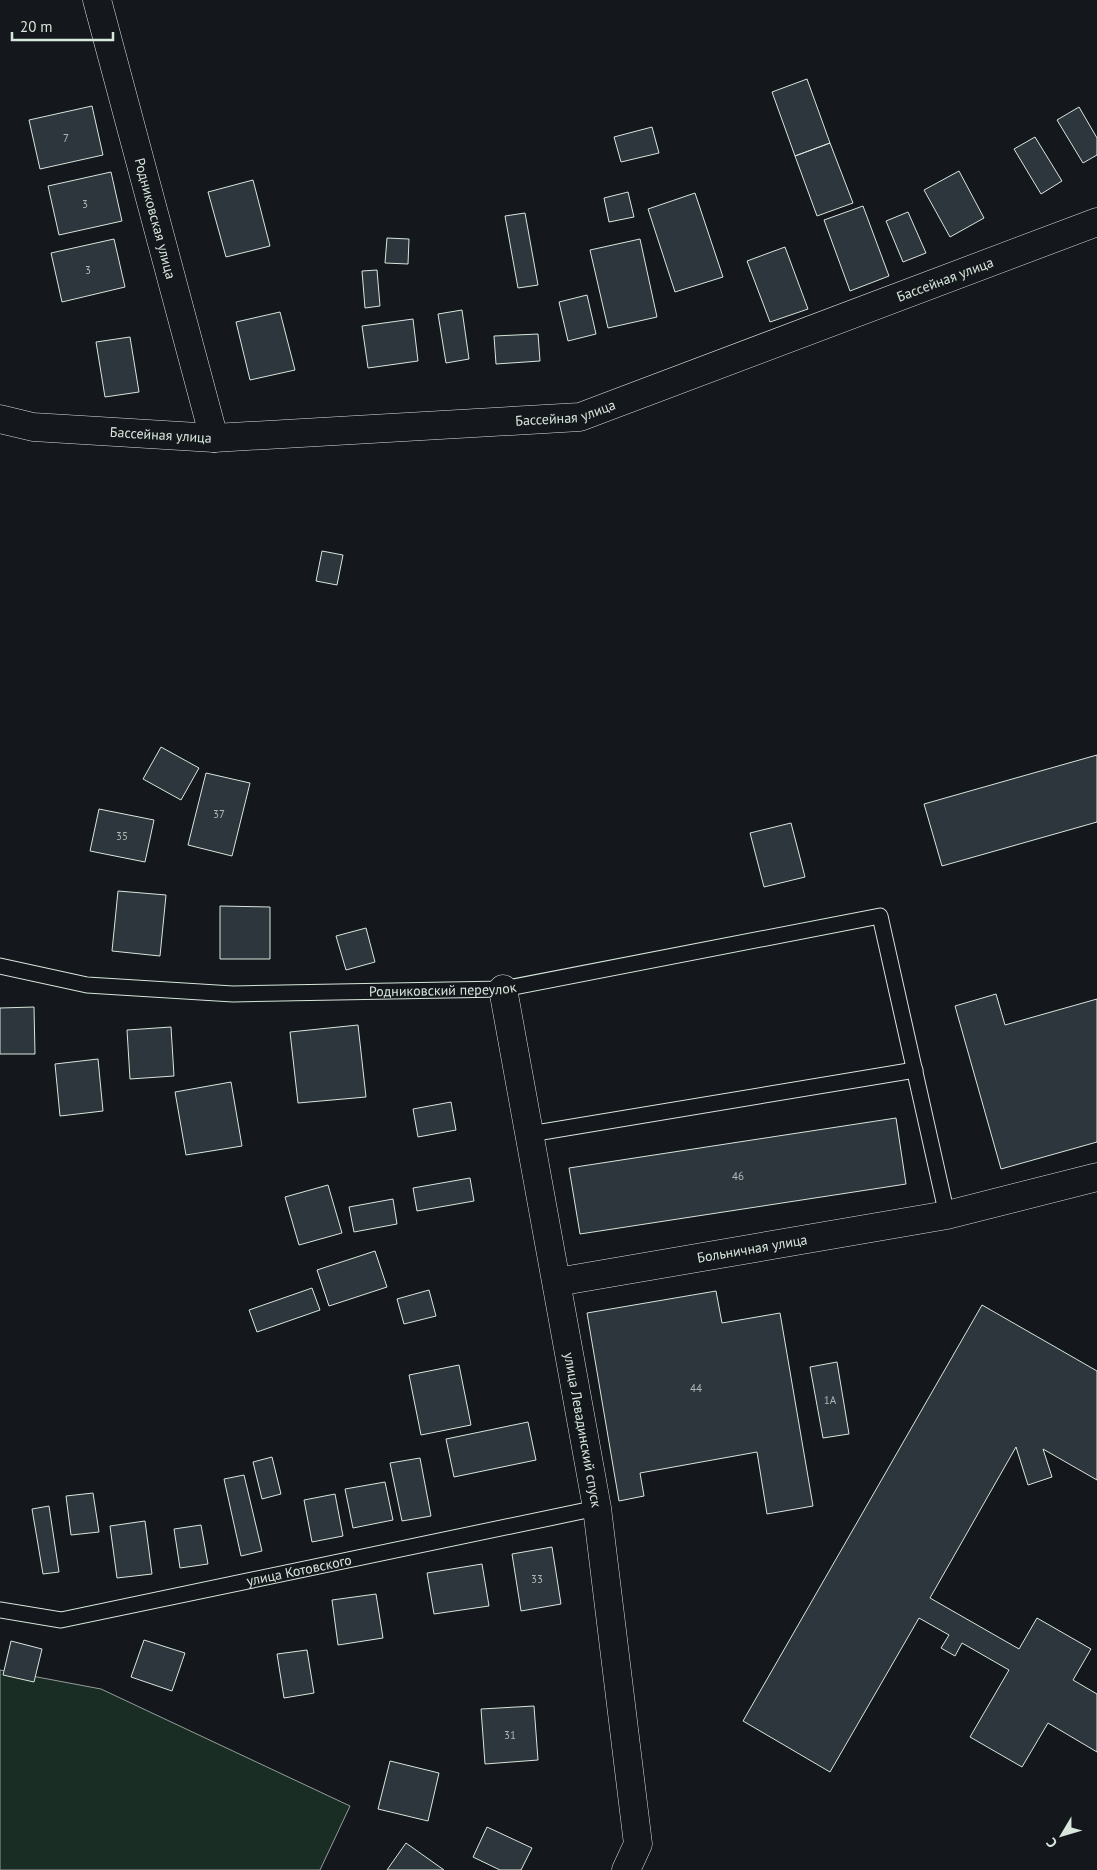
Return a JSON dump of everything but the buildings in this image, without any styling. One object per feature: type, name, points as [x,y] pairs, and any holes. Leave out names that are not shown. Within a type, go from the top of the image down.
[{"type":"street","name":"Родниковская улица","points":[[97,0],[214,438]]},
{"type":"street","name":"Бассейная улица","points":[[0,419],[32,427],[214,438],[580,417],[1097,222]]},
{"type":"street","name":"улица Левадинский спуск","points":[[503,989],[597,1508],[638,1844],[626,1870]]},
{"type":"street","name":"Больничная улица","points":[[557,1282],[947,1215],[1097,1177]]},
{"type":"lane","name":"Родниковский переулок","points":[[0,966],[87,985],[233,994],[503,989],[880,916],[915,1070]]},
{"type":"lane","points":[[530,1134],[915,1070],[947,1215]]},
{"type":"lane","name":"улица Котовского","points":[[0,1610],[61,1620],[597,1508]]},
{"type":"green space","points":[[0,1670],[101,1689],[350,1806],[320,1870],[0,1870]]}]
